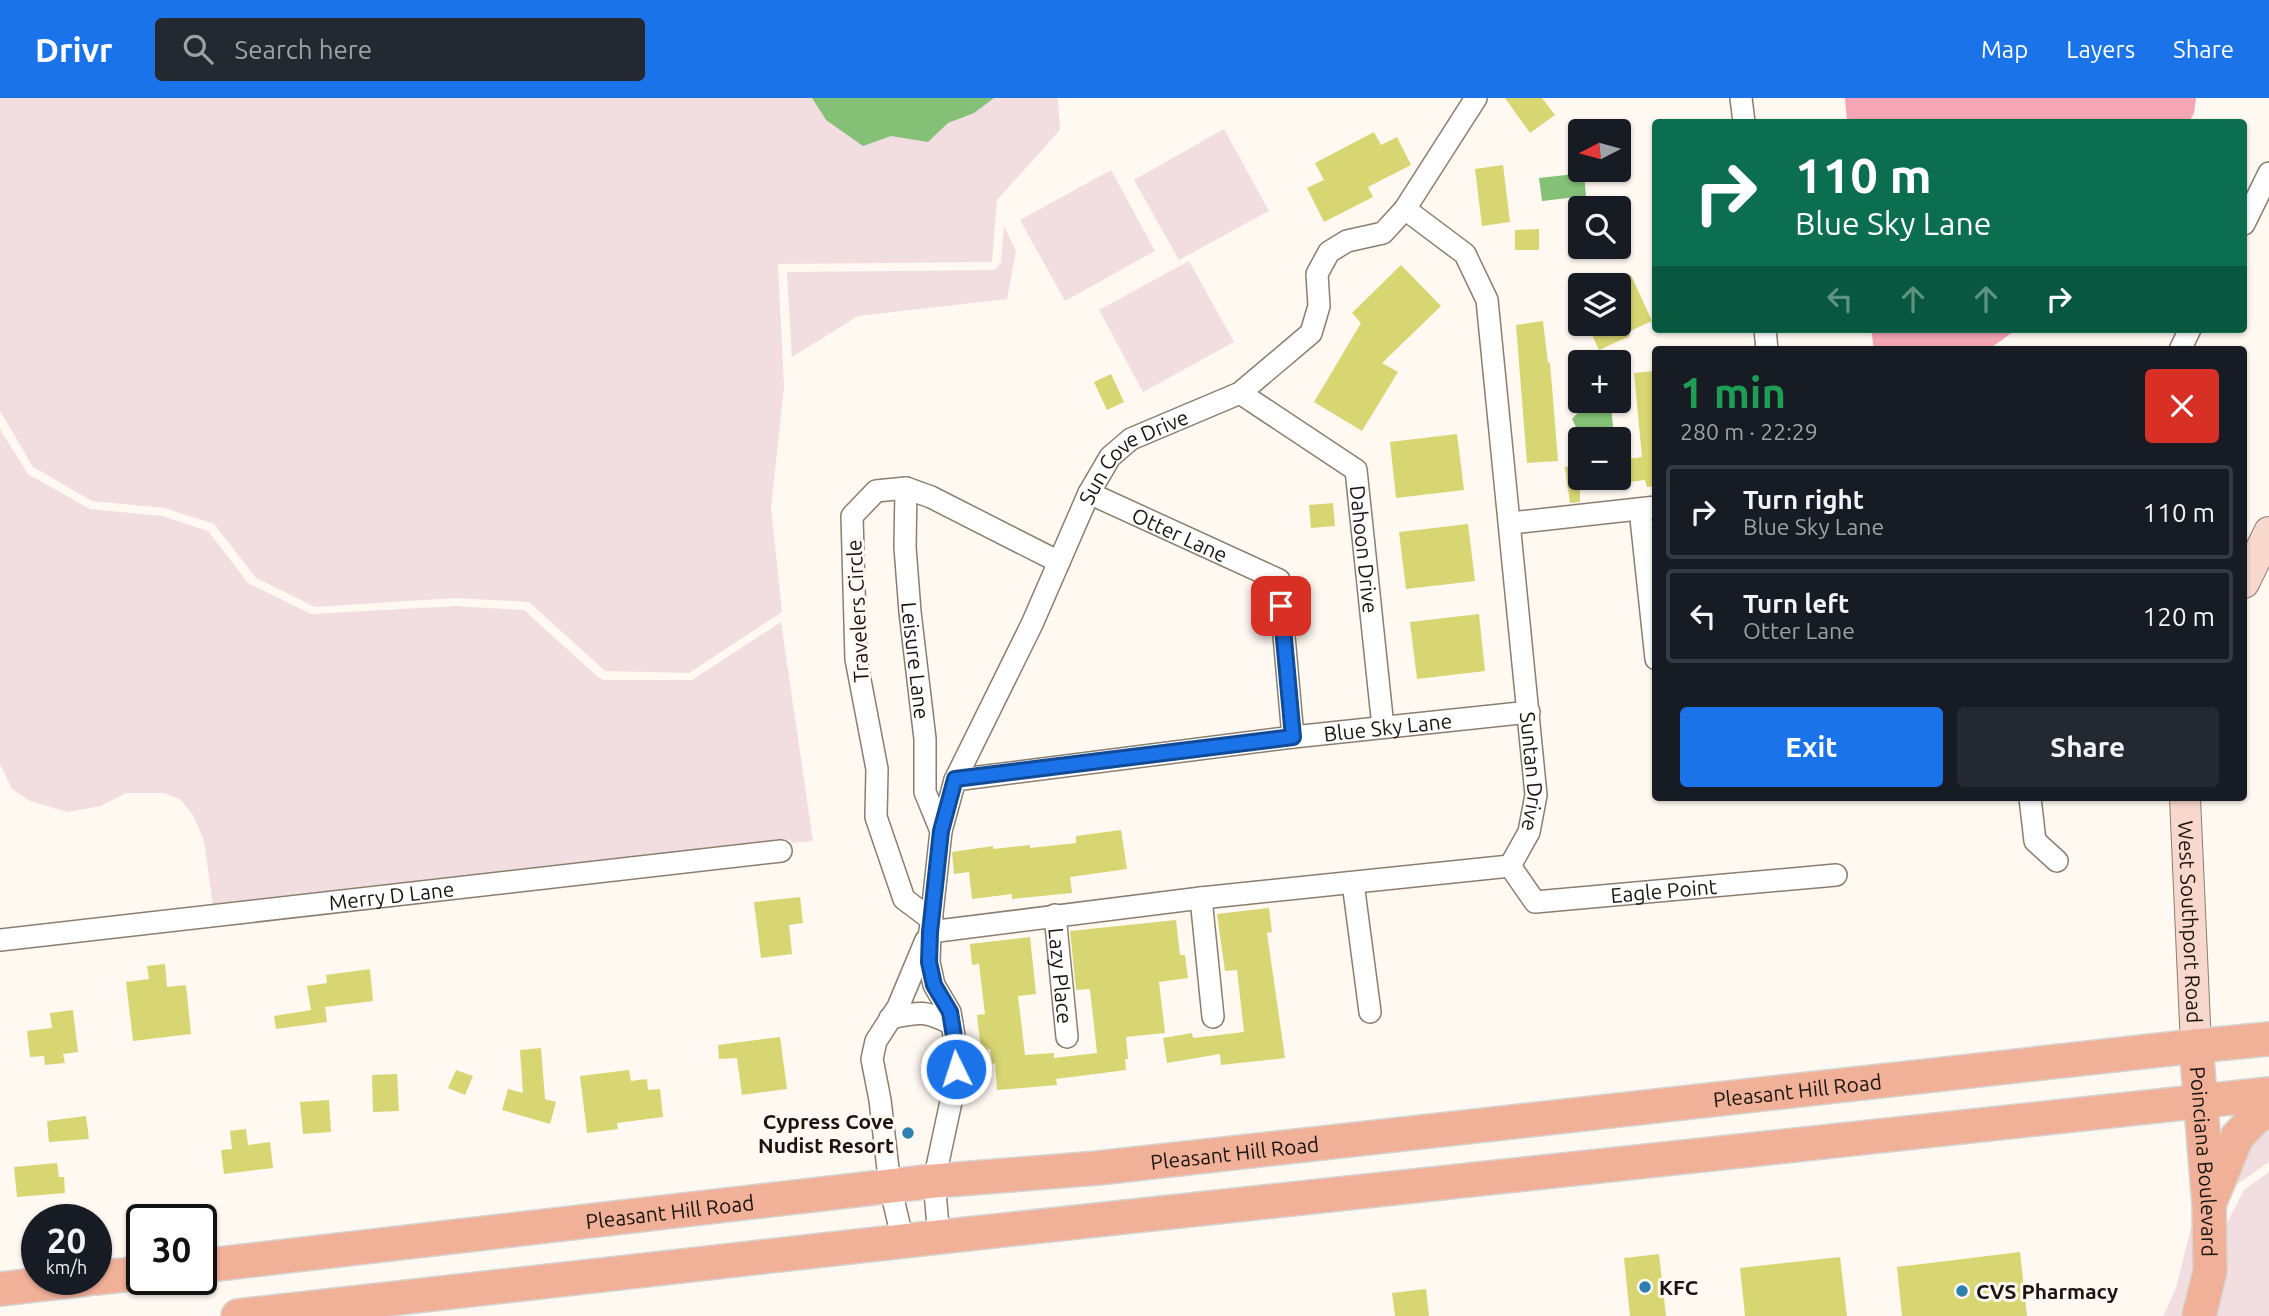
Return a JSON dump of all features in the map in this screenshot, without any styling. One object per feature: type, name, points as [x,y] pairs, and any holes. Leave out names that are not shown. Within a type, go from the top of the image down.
[{"type":"main road","name":"Pleasant Hill Road","points":[[217,1264],[934,1181],[1098,1168],[2269,1040]]},
{"type":"main road","name":"Poinciana Boulevard","points":[[2196,1046],[2208,1204],[2210,1271],[2200,1316]]},
{"type":"main road","points":[[238,1316],[939,1237],[2269,1094]]},
{"type":"main road","points":[[2208,1204],[2237,1137],[2255,1118],[2269,1110]]},
{"type":"main road","points":[[0,1289],[21,1287]]},
{"type":"street","name":"Sun Cove Drive","points":[[939,1237],[934,1181],[955,1083],[957,1055],[950,1012],[934,985],[929,962],[941,831],[955,779],[1032,624],[1089,493],[1110,457],[1131,439],[1240,393],[1311,333],[1319,306],[1317,274],[1329,252],[1347,241],[1383,233],[1405,209],[1476,98]]},
{"type":"street","points":[[1741,98],[1744,119]]},
{"type":"street","points":[[2247,218],[2269,173]]},
{"type":"street","name":"Suntan Drive","points":[[1405,209],[1465,254],[1487,300],[1536,795],[1529,832],[1510,866]]},
{"type":"street","name":"Dahoon Drive","points":[[1240,393],[1356,470],[1383,727]]},
{"type":"street","points":[[906,488],[931,497],[1059,562]]},
{"type":"street","name":"Leisure Lane","points":[[906,488],[905,547],[925,739],[925,792],[941,831]]},
{"type":"street","name":"Travelers Circle","points":[[906,488],[876,491],[852,516],[856,659],[877,769],[876,817],[904,899],[931,926]]},
{"type":"street","name":"Otter Lane","points":[[1089,493],[1279,580],[1293,737]]},
{"type":"street","points":[[1511,523],[1648,508],[1652,584]]},
{"type":"street","points":[[2247,577],[2269,533]]},
{"type":"street","name":"Blue Sky Lane","points":[[955,779],[1293,737],[1529,712]]},
{"type":"street","points":[[2030,801],[2035,841],[2057,861]]},
{"type":"street","name":"West Southport Road","points":[[2185,801],[2196,1046]]},
{"type":"street","name":"Merry D Lane","points":[[0,940],[781,851]]},
{"type":"street","points":[[931,926],[1510,866]]},
{"type":"street","name":"Eagle Point","points":[[1510,866],[1535,902],[1836,875]]},
{"type":"street","points":[[1353,883],[1370,1012]]},
{"type":"street","points":[[1201,898],[1213,1017]]},
{"type":"street","name":"Lazy Place","points":[[1055,915],[1067,1037]]},
{"type":"street","name":"Sun Cove Drive","points":[[903,1241],[890,1186],[880,1100],[872,1059],[876,1041],[898,1007],[931,926]]},
{"type":"street","points":[[890,1018],[921,1012],[952,1024]]},
{"type":"shaded area","points":[[0,98],[1058,98],[1060,130],[997,200],[992,262],[778,264],[784,387],[771,508],[782,612],[689,673],[605,671],[529,602],[456,598],[315,607],[256,578],[214,524],[164,508],[92,501],[33,467],[0,411]]},
{"type":"shaded area","points":[[812,98],[994,98],[974,113],[948,123],[928,142],[891,136],[863,146],[826,120]]},
{"type":"shaded area","points":[[1845,98],[2196,98],[2191,119],[1847,119]]},
{"type":"shaded area","points":[[1224,129],[1269,211],[1179,260],[1134,180]]},
{"type":"shaded area","points":[[1111,170],[1155,251],[1065,301],[1020,220]]},
{"type":"shaded area","points":[[1568,175],[1568,182],[1585,182],[1586,196],[1542,201],[1539,178]]},
{"type":"shaded area","points":[[1004,226],[1016,251],[1007,299],[858,316],[792,357],[787,272],[995,270],[1001,263]]},
{"type":"shaded area","points":[[1189,261],[1234,342],[1143,392],[1099,310]]},
{"type":"shaded area","points":[[1872,333],[2011,333],[1994,346],[1873,346]]},
{"type":"shaded area","points":[[1578,413],[1612,413],[1613,426],[1576,427],[1572,419]]},
{"type":"shaded area","points":[[0,429],[28,474],[90,509],[162,516],[208,531],[248,583],[311,614],[456,606],[524,610],[604,680],[692,680],[781,622],[813,841],[791,843],[791,840],[213,906],[204,841],[193,815],[181,800],[164,793],[126,793],[101,806],[68,812],[30,801],[12,789],[0,764]]},
{"type":"shaded area","points":[[2269,1123],[2269,1162],[2236,1185],[2196,1265],[2181,1316],[2163,1316],[2176,1288],[2201,1187]]},
{"type":"shaded area","points":[[2269,1172],[2269,1316],[2190,1316],[2204,1268],[2244,1190]]},
{"type":"building","points":[[1505,98],[1542,98],[1555,115],[1530,133]]},
{"type":"building","points":[[1374,132],[1381,145],[1397,137],[1411,165],[1368,187],[1373,197],[1324,222],[1307,188],[1324,180],[1315,163]]},
{"type":"building","points":[[1503,165],[1510,222],[1482,226],[1475,169]]},
{"type":"building","points":[[1539,229],[1539,250],[1515,250],[1515,230]]},
{"type":"building","points":[[1401,265],[1441,306],[1382,363],[1398,372],[1362,431],[1314,402],[1361,323],[1352,313]]},
{"type":"building","points":[[1631,275],[1652,321],[1631,331]]},
{"type":"building","points":[[1543,321],[1548,363],[1550,362],[1558,461],[1527,463],[1516,325]]},
{"type":"building","points":[[1593,336],[1630,336],[1599,350]]},
{"type":"building","points":[[1652,371],[1652,486],[1647,487],[1645,480],[1631,482],[1631,458],[1642,457],[1634,373]]},
{"type":"building","points":[[1111,374],[1124,402],[1107,410],[1094,382]]},
{"type":"building","points":[[1457,434],[1464,490],[1396,498],[1390,442]]},
{"type":"building","points":[[1565,467],[1568,467],[1568,489]]},
{"type":"building","points":[[1568,490],[1580,490],[1580,502],[1570,503]]},
{"type":"building","points":[[1333,503],[1335,526],[1311,528],[1309,505]]},
{"type":"building","points":[[1468,524],[1475,581],[1406,589],[1399,532]]},
{"type":"building","points":[[1479,614],[1485,671],[1417,679],[1410,622]]},
{"type":"building","points":[[1121,830],[1127,869],[1070,877],[1072,893],[1012,899],[1012,894],[972,899],[969,872],[954,874],[952,852],[993,846],[993,849],[1030,845],[1030,848],[1076,843],[1076,836]]},
{"type":"building","points":[[800,897],[803,923],[789,925],[792,954],[761,958],[754,902]]},
{"type":"building","points":[[1269,908],[1272,932],[1267,933],[1285,1058],[1221,1065],[1220,1054],[1167,1063],[1163,1038],[1192,1033],[1193,1038],[1244,1032],[1237,970],[1225,971],[1217,914]]},
{"type":"building","points":[[1176,920],[1180,955],[1185,955],[1188,978],[1159,982],[1165,1033],[1126,1037],[1126,1070],[1056,1079],[1057,1085],[997,1090],[995,1063],[992,1064],[990,1049],[981,1050],[977,1015],[985,1014],[979,964],[972,965],[970,944],[1030,937],[1036,994],[1018,996],[1025,1055],[1054,1053],[1054,1058],[1097,1053],[1090,989],[1076,990],[1070,931]]},
{"type":"building","points":[[165,964],[167,987],[186,985],[191,1034],[133,1041],[126,982],[149,979],[147,966]]},
{"type":"building","points":[[370,969],[373,1001],[325,1007],[327,1022],[276,1029],[274,1016],[311,1010],[307,986],[327,983],[326,975]]},
{"type":"building","points":[[73,1010],[78,1052],[63,1054],[65,1063],[45,1065],[44,1056],[30,1057],[27,1031],[52,1028],[50,1013]]},
{"type":"building","points":[[780,1037],[787,1089],[742,1095],[737,1058],[719,1059],[718,1045]]},
{"type":"building","points":[[541,1048],[545,1099],[556,1102],[550,1124],[502,1110],[508,1089],[523,1093],[520,1050]]},
{"type":"building","points":[[456,1070],[473,1076],[465,1095],[448,1088]]},
{"type":"building","points":[[629,1070],[631,1081],[647,1079],[648,1090],[660,1089],[663,1117],[617,1123],[618,1129],[587,1133],[580,1076]]},
{"type":"building","points":[[397,1074],[399,1111],[373,1112],[372,1075]]},
{"type":"building","points":[[329,1100],[331,1132],[303,1134],[300,1102]]},
{"type":"building","points":[[86,1116],[89,1139],[49,1142],[47,1121]]},
{"type":"building","points":[[246,1129],[248,1145],[270,1142],[273,1168],[224,1174],[221,1150],[232,1149],[230,1131]]},
{"type":"building","points":[[57,1163],[59,1177],[64,1177],[65,1193],[17,1197],[14,1167]]},
{"type":"building","name":"CVS Pharmacy","points":[[2020,1252],[2027,1316],[1902,1316],[1897,1267]]},
{"type":"building","name":"KFC","points":[[1659,1254],[1666,1316],[1630,1316],[1624,1258]]},
{"type":"building","points":[[1840,1257],[1847,1316],[1745,1316],[1740,1268]]},
{"type":"building","points":[[1426,1289],[1429,1316],[1395,1316],[1392,1293]]},
{"type":"place","name":"Cypress Cove Nudist Resort","points":[[908,1133]]},
{"type":"place","name":"KFC","points":[[1645,1287]]},
{"type":"place","name":"CVS Pharmacy","points":[[1962,1291]]},
{"type":"route","points":[[956,1069],[957,1055],[950,1012],[934,985],[929,962],[941,831],[955,779],[1293,737],[1281,606]]}]
